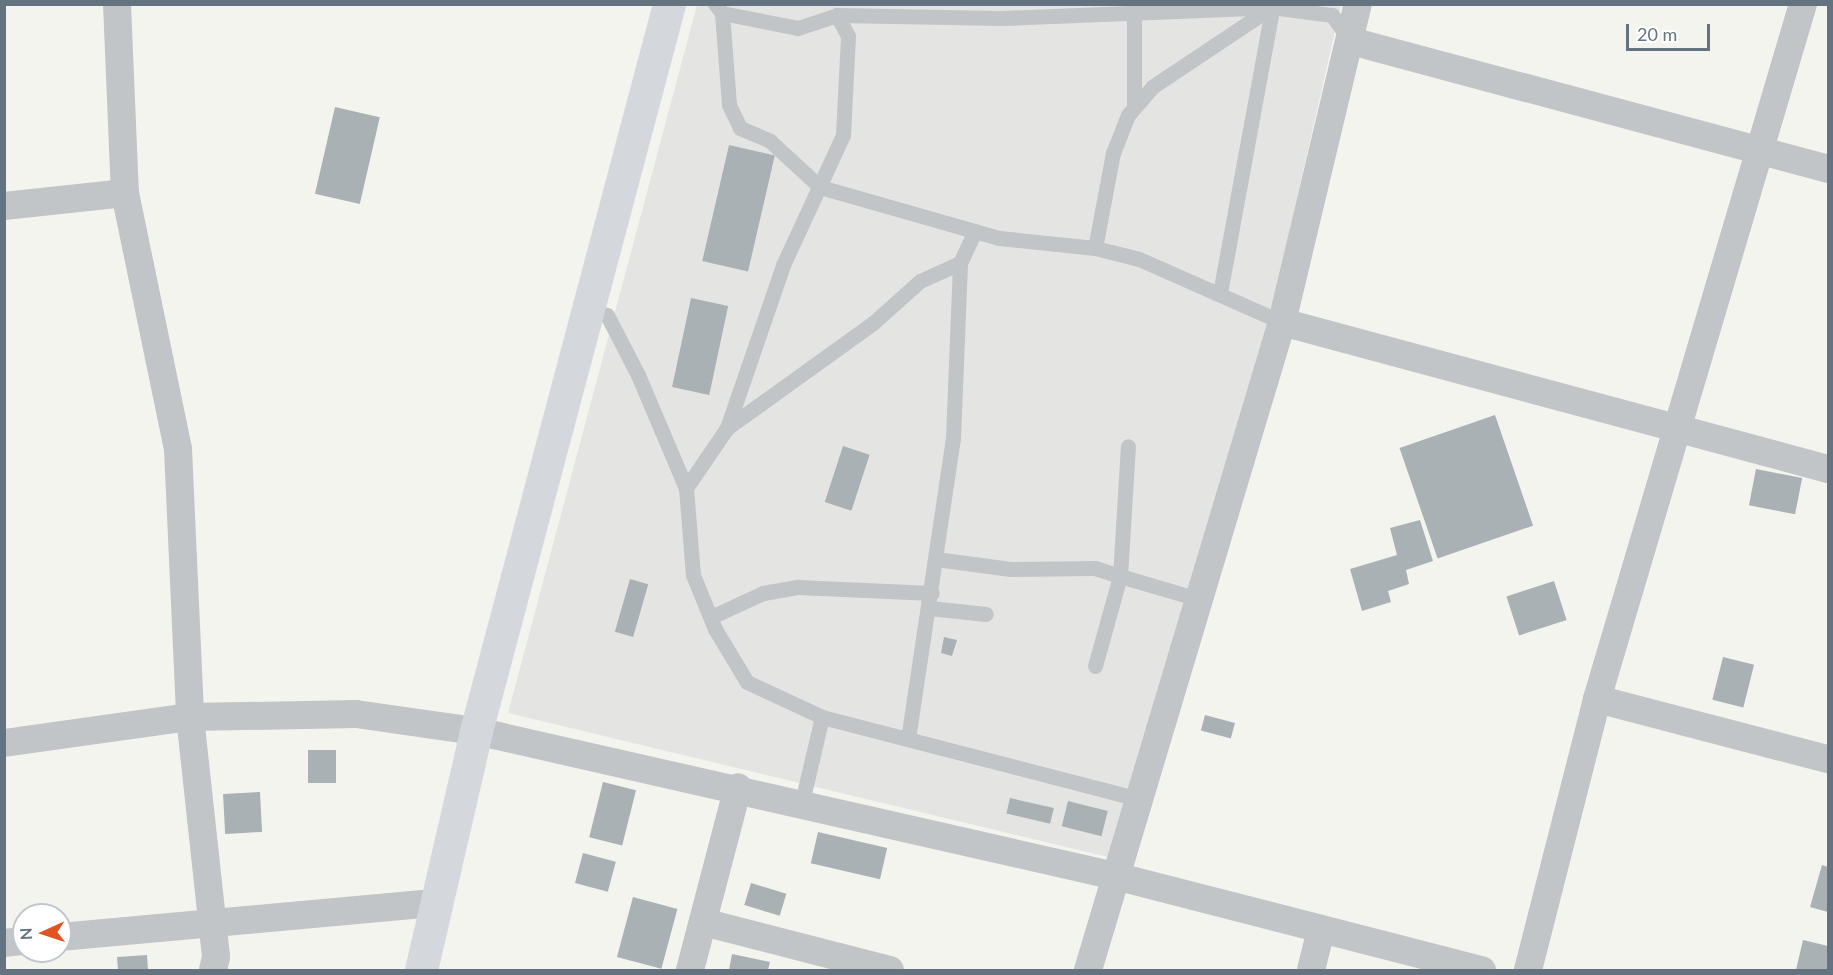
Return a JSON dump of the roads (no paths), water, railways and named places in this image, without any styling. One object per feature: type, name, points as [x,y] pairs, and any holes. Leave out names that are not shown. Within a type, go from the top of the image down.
[{"type":"highway","points":[[421,970],[476,731],[669,4]]},
{"type":"street","points":[[117,4],[125,193],[178,449],[190,717],[213,970]]},
{"type":"street","points":[[1088,970],[1282,322],[1358,4]]},
{"type":"street","points":[[1528,970],[1597,699],[1763,152],[1803,4]]},
{"type":"street","points":[[1351,41],[1828,169]]},
{"type":"street","points":[[4,206],[125,193]]},
{"type":"street","points":[[1282,322],[1828,469]]},
{"type":"street","points":[[1597,699],[1828,759]]},
{"type":"street","points":[[4,743],[190,717],[357,714],[476,731],[738,787],[1115,876],[1482,970]]},
{"type":"street","points":[[690,970],[738,787]]},
{"type":"street","points":[[72,936],[210,920],[436,903]]},
{"type":"street","points":[[703,922],[890,970]]},
{"type":"street","points":[[1311,970],[1321,930]]},
{"type":"lane","points":[[1282,322],[1139,259],[1095,248],[975,231],[820,187],[770,141],[740,128],[729,105],[719,9],[798,28],[837,15],[1272,6],[1332,15],[1351,41]]},
{"type":"lane","points":[[1095,248],[1113,153],[1134,107],[1152,87],[1272,6]]},
{"type":"lane","points":[[1220,293],[1272,6]]},
{"type":"lane","points":[[1134,107],[1135,10]]},
{"type":"lane","points":[[686,488],[727,428],[783,265],[843,135],[848,99],[848,36],[837,15]]},
{"type":"lane","points":[[908,739],[931,601],[953,438],[960,263],[975,231]]},
{"type":"lane","points":[[727,428],[873,323],[920,281],[960,263]]},
{"type":"lane","points":[[587,311],[607,315],[686,488],[693,575],[711,617],[747,682],[822,717],[1138,799]]},
{"type":"lane","points":[[1095,666],[1120,576],[1128,446]]},
{"type":"lane","points":[[936,559],[1010,570],[1095,568],[1198,599]]},
{"type":"lane","points":[[711,617],[763,593],[798,587],[931,601],[986,614]]},
{"type":"lane","points":[[802,802],[822,717]]}]
